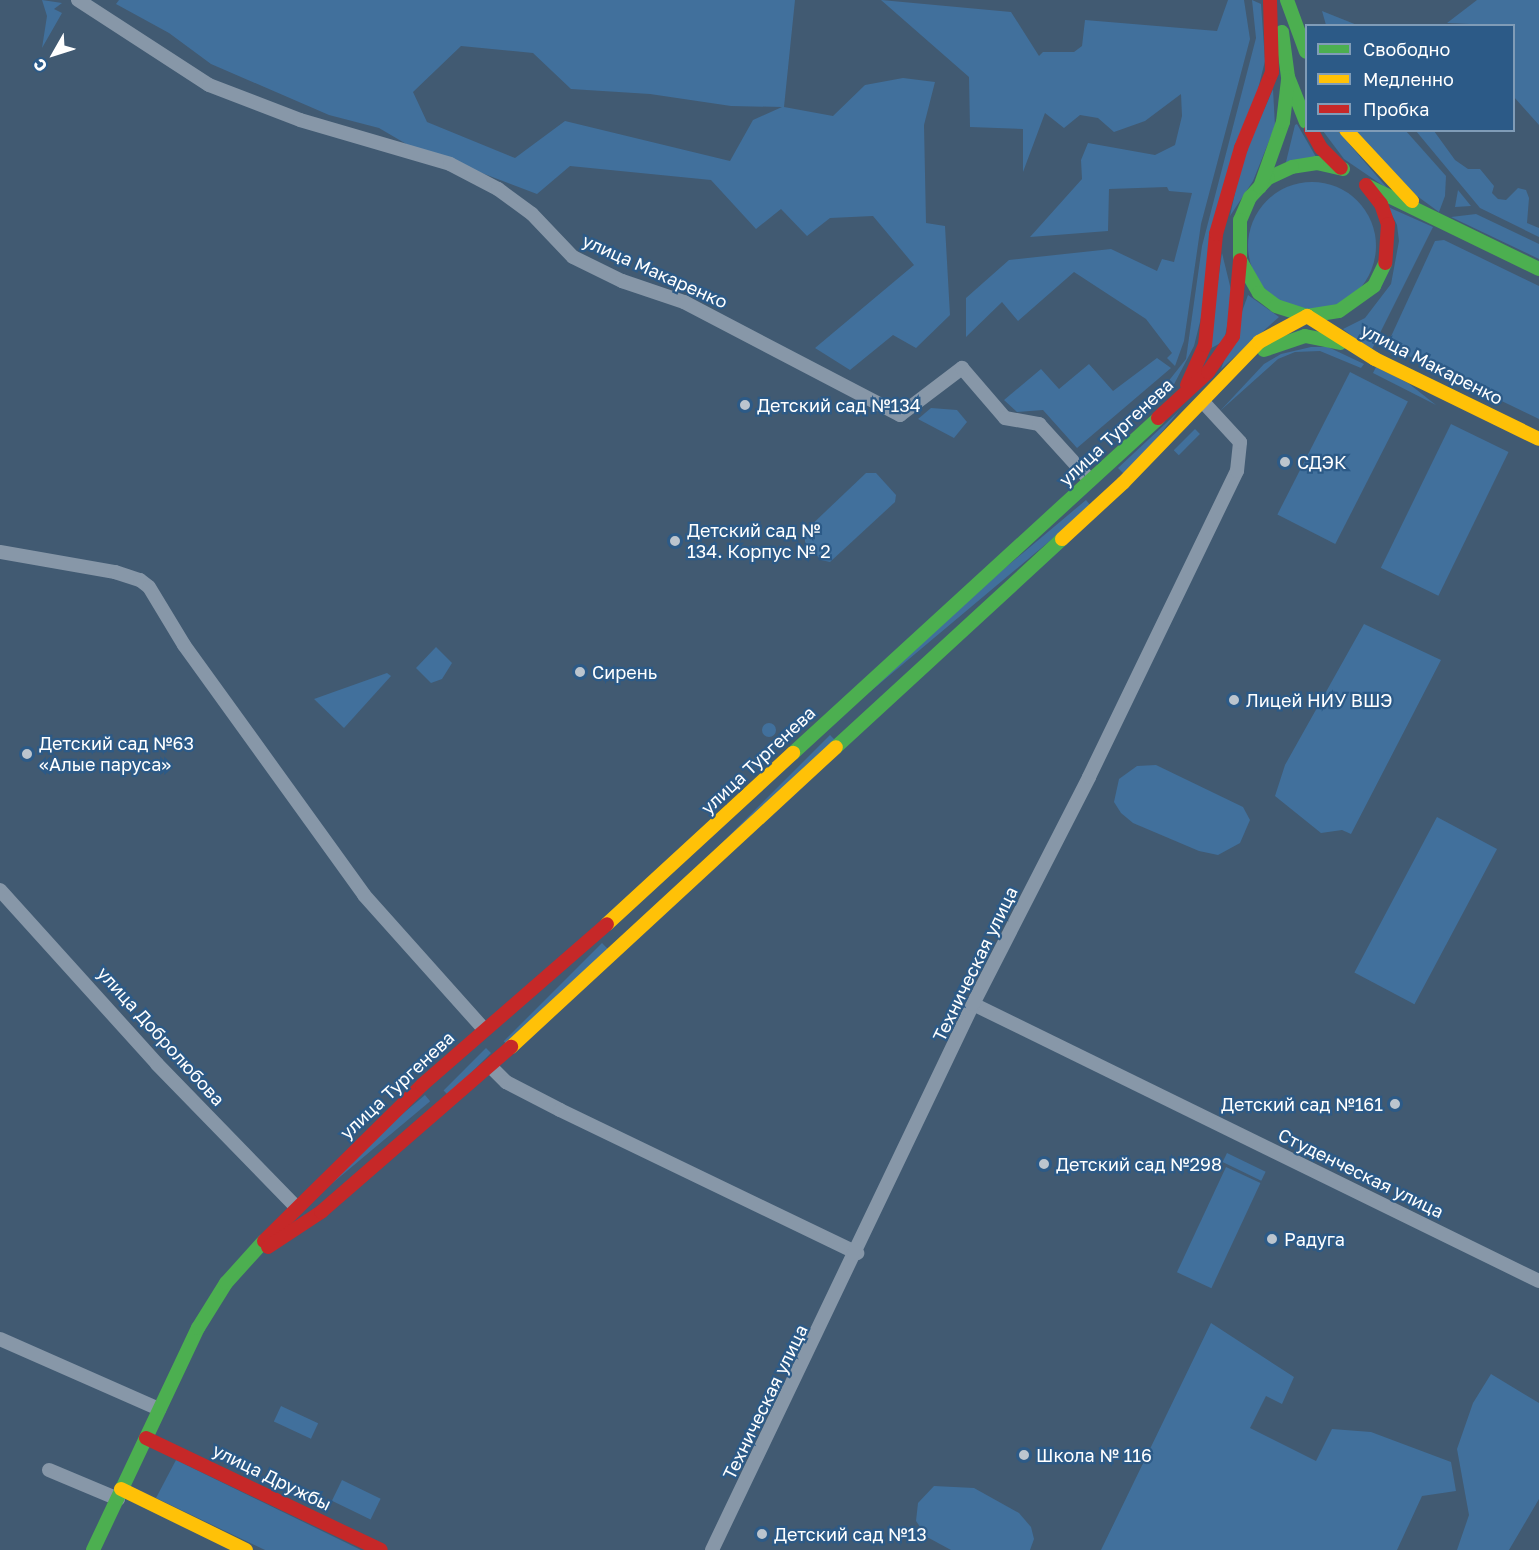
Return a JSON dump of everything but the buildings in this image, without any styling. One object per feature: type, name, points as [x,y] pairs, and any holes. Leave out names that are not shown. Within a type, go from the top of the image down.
[{"type":"main road","points":[[1181,396],[1204,345],[1216,234],[1224,202],[1272,72],[1270,0]]},
{"type":"main road","points":[[1277,0],[1288,77],[1305,120]]},
{"type":"main road","points":[[1287,0],[1305,49]]},
{"type":"main road","points":[[1288,77],[1283,122],[1259,188],[1240,220],[1240,260],[1259,293],[1276,306],[1307,316],[1339,311],[1358,301],[1374,286],[1384,267],[1388,224],[1380,204],[1366,185]]},
{"type":"main road","points":[[1312,132],[1321,148],[1343,169],[1366,185],[1539,269]]},
{"type":"main road","points":[[1348,132],[1407,198],[1431,216]]},
{"type":"main road","points":[[1259,188],[1292,166],[1317,164],[1343,169]]},
{"type":"main road","name":"улица Тургенева","points":[[93,1550],[208,1310],[226,1282],[296,1206],[484,1029],[604,927],[1208,372],[1233,336],[1240,307],[1240,260]]},
{"type":"main road","name":"улица Тургенева","points":[[248,1260],[307,1222],[490,1066],[846,741],[1106,499],[1204,403],[1259,342],[1307,316]]},
{"type":"main road","name":"улица Макаренко","points":[[1307,316],[1375,359],[1539,439]]},
{"type":"main road","points":[[1234,370],[1265,349],[1305,336],[1332,339],[1375,359]]},
{"type":"main road","points":[[1090,480],[1106,499]]},
{"type":"main road","points":[[829,720],[846,741]]},
{"type":"main road","points":[[604,927],[621,946]]},
{"type":"main road","points":[[484,1029],[504,1053]]},
{"type":"main road","points":[[296,1206],[307,1222]]},
{"type":"main road","name":"улица Дружбы","points":[[146,1438],[381,1550]]},
{"type":"main road","points":[[119,1494],[246,1550]]},
{"type":"street","name":"улица Макаренко","points":[[78,0],[209,84],[300,120],[450,164],[498,189],[532,214],[573,257],[622,281],[684,302],[900,415],[962,368],[1005,418],[1039,424],[1090,480]]},
{"type":"street","name":"Техническая улица","points":[[712,1550],[857,1253],[973,1004],[1089,777],[1237,471],[1240,442],[1204,403]]},
{"type":"street","points":[[0,552],[116,572],[131,576],[149,587],[184,645],[364,895],[484,1029]]},
{"type":"street","name":"улица Добролюбова","points":[[0,890],[157,1064],[296,1206]]},
{"type":"street","name":"Студенческая улица","points":[[973,1004],[1539,1281]]},
{"type":"street","points":[[490,1066],[506,1082],[560,1110],[857,1253]]},
{"type":"street","points":[[0,1339],[159,1409]]},
{"type":"street","points":[[49,1470],[119,1494]]},
{"type":"shaded area","points":[[42,0],[62,3],[54,9],[62,13],[42,48],[47,16]]},
{"type":"shaded area","points":[[119,0],[795,0],[784,107],[833,116],[865,85],[903,78],[935,82],[924,125],[926,223],[945,226],[950,315],[916,348],[893,335],[850,370],[815,348],[914,265],[873,216],[830,218],[807,236],[781,209],[756,229],[711,180],[570,166],[537,194],[408,145],[379,128],[329,115],[211,64],[169,33],[116,4]],"holes":[[[461,46],[533,53],[571,89],[650,94],[731,106],[782,107],[753,120],[730,161],[565,121],[515,158],[427,122],[413,92]]]},
{"type":"shaded area","points":[[881,0],[1011,12],[1039,56],[1043,52],[1074,52],[1082,46],[1085,20],[1217,31],[1228,0],[1244,0],[1250,39],[1201,224],[1184,341],[1175,366],[1167,358],[1172,353],[1146,319],[1074,272],[1018,321],[1002,302],[966,337],[966,298],[1009,260],[1111,249],[1157,271],[1162,259],[1174,262],[1192,193],[1169,191],[1167,187],[1109,189],[1108,231],[1030,237],[1082,179],[1081,160],[1088,143],[1155,155],[1175,145],[1182,116],[1181,94],[1145,121],[1114,132],[1098,118],[1080,115],[1064,128],[1045,113],[1023,172],[1023,129],[970,127],[969,77]]},
{"type":"shaded area","points":[[1252,0],[1261,4],[1265,61],[1194,346],[1170,392],[1167,383],[1186,359],[1202,246],[1256,38]]},
{"type":"shaded area","points":[[1477,0],[1539,0],[1539,125],[1515,98],[1515,24],[1447,23]]},
{"type":"shaded area","points":[[1322,11],[1354,24],[1326,24]]},
{"type":"shaded area","points":[[1273,89],[1275,126],[1253,181],[1230,216],[1242,160]]},
{"type":"shaded area","points":[[1297,124],[1316,157],[1286,162],[1295,125]]},
{"type":"shaded area","points":[[1324,132],[1339,132],[1388,189],[1344,159]]},
{"type":"shaded area","points":[[1355,132],[1407,132],[1446,176],[1445,196],[1439,212],[1417,196]]},
{"type":"shaded area","points":[[1417,132],[1435,132],[1455,160],[1468,169],[1480,169],[1494,186],[1492,193],[1498,199],[1506,200],[1518,188],[1526,190],[1529,198],[1527,223],[1539,228],[1539,237],[1480,208]]},
{"type":"shaded area","points":[[1312,182],[1336,187],[1357,201],[1371,222],[1376,246],[1371,270],[1357,291],[1336,305],[1312,310],[1288,305],[1267,291],[1253,270],[1248,246],[1253,222],[1267,201],[1288,187]]},
{"type":"shaded area","points":[[1458,190],[1471,206],[1455,207]]},
{"type":"shaded area","points":[[1388,207],[1433,227],[1371,351],[1343,329],[1365,318],[1391,284],[1399,241],[1397,225]]},
{"type":"shaded area","points":[[1476,214],[1539,244],[1539,259],[1451,217]]},
{"type":"shaded area","points":[[1444,240],[1539,286],[1539,419],[1390,347],[1388,343],[1435,241]]},
{"type":"shaded area","points":[[1222,253],[1233,298],[1224,341],[1208,350]]},
{"type":"shaded area","points":[[1248,295],[1279,317],[1221,369]]},
{"type":"shaded area","points":[[1311,347],[1328,347],[1364,364],[1361,368],[1320,351],[1295,352],[1278,359],[1220,411],[1264,364],[1281,354]]},
{"type":"shaded area","points":[[1157,358],[1171,368],[1077,448],[1043,410],[1017,412],[1004,400],[1041,369],[1059,389],[1089,364],[1113,391]]},
{"type":"shaded area","points":[[1376,367],[1408,383],[1436,405],[1373,373]]},
{"type":"shaded area","points":[[1350,372],[1408,402],[1335,544],[1277,515]]},
{"type":"shaded area","points":[[931,408],[957,410],[967,422],[954,438],[918,419]]},
{"type":"shaded area","points":[[1179,411],[1126,476],[1118,468]]},
{"type":"shaded area","points":[[1451,424],[1509,452],[1438,596],[1381,568]]},
{"type":"shaded area","points":[[1195,429],[1200,434],[1179,455],[1174,450]]},
{"type":"shaded area","points":[[866,473],[876,473],[896,495],[895,502],[830,562],[821,560],[805,542],[805,531]]},
{"type":"shaded area","points":[[1086,500],[1091,506],[841,716],[836,710]]},
{"type":"shaded area","points":[[1364,624],[1441,660],[1351,834],[1342,830],[1321,833],[1275,796],[1285,765]]},
{"type":"shaded area","points":[[436,647],[452,663],[442,679],[431,683],[416,668]]},
{"type":"shaded area","points":[[387,673],[391,676],[344,728],[314,699]]},
{"type":"shaded area","points":[[766,723],[772,723],[776,730],[772,737],[766,737],[762,733],[762,727]]},
{"type":"shaded area","points":[[830,735],[836,741],[633,944],[627,938]]},
{"type":"shaded area","points":[[1156,765],[1243,807],[1250,820],[1240,843],[1218,855],[1199,851],[1133,823],[1121,813],[1114,802],[1119,779],[1137,766]]},
{"type":"shaded area","points":[[1437,817],[1497,849],[1414,1004],[1354,972]]},
{"type":"shaded area","points":[[602,943],[608,949],[509,1047],[504,1041]]},
{"type":"shaded area","points":[[486,1048],[491,1053],[449,1095],[444,1090]]},
{"type":"shaded area","points":[[425,1095],[430,1101],[333,1183],[328,1177]]},
{"type":"shaded area","points":[[1227,1153],[1266,1172],[1261,1181],[1223,1162]]},
{"type":"shaded area","points":[[1226,1167],[1260,1183],[1211,1288],[1177,1272]]},
{"type":"shaded area","points":[[1211,1323],[1294,1377],[1282,1404],[1266,1396],[1250,1428],[1316,1461],[1332,1429],[1371,1432],[1451,1462],[1456,1491],[1422,1496],[1397,1550],[1101,1550]]},
{"type":"shaded area","points":[[1491,1374],[1539,1403],[1539,1499],[1509,1550],[1457,1550],[1469,1515],[1457,1449],[1473,1403]]},
{"type":"shaded area","points":[[281,1406],[318,1423],[311,1439],[274,1421]]},
{"type":"shaded area","points":[[176,1460],[361,1550],[265,1550],[156,1498]]},
{"type":"shaded area","points":[[342,1480],[381,1499],[371,1520],[332,1501]]},
{"type":"shaded area","points":[[934,1486],[974,1488],[1019,1513],[1031,1527],[1034,1539],[1030,1550],[951,1550],[927,1537],[916,1521],[918,1503]]},
{"type":"traffic: fast","points":[[1287,0],[1305,49]]},
{"type":"traffic: fast","points":[[1282,32],[1288,77],[1305,120]]},
{"type":"traffic: fast","points":[[1260,187],[1283,122],[1288,80]]},
{"type":"traffic: fast","points":[[1343,169],[1317,163],[1292,167],[1268,178],[1250,197],[1240,220],[1240,260],[1259,293],[1276,306],[1307,316],[1339,311],[1374,286],[1385,263]]},
{"type":"traffic: fast","points":[[1368,186],[1539,269]]},
{"type":"traffic: fast","points":[[1264,350],[1305,336],[1340,343]]},
{"type":"traffic: fast","points":[[793,753],[1158,418]]},
{"type":"traffic: fast","points":[[836,747],[1062,539]]},
{"type":"traffic: fast","points":[[93,1550],[198,1328],[226,1283],[264,1241]]},
{"type":"traffic: slow","points":[[1348,132],[1412,201]]},
{"type":"traffic: slow","points":[[1307,316],[1375,359],[1539,439]]},
{"type":"traffic: slow","points":[[1062,539],[1123,483],[1259,342],[1307,316]]},
{"type":"traffic: slow","points":[[511,1047],[836,747]]},
{"type":"traffic: slow","points":[[607,924],[793,753]]},
{"type":"traffic: slow","points":[[121,1489],[246,1550]]},
{"type":"traffic: jam","points":[[1187,385],[1205,345],[1216,234],[1241,148],[1272,72],[1270,0]]},
{"type":"traffic: jam","points":[[1312,132],[1321,148],[1341,168]]},
{"type":"traffic: jam","points":[[1366,185],[1381,204],[1388,224],[1385,263]]},
{"type":"traffic: jam","points":[[1158,418],[1208,372],[1233,336],[1240,260]]},
{"type":"traffic: jam","points":[[264,1241],[422,1085],[607,924]]},
{"type":"traffic: jam","points":[[268,1247],[321,1212],[511,1047]]},
{"type":"traffic: jam","points":[[146,1438],[381,1550]]},
{"type":"place","name":"Детский сад №134","points":[[745,405]]},
{"type":"place","name":"СДЭК","points":[[1285,462]]},
{"type":"place","name":"Детский сад № 134. Корпус № 2","points":[[675,541]]},
{"type":"place","name":"Сирень","points":[[580,672]]},
{"type":"place","name":"Лицей НИУ ВШЭ","points":[[1234,700]]},
{"type":"place","name":"Детский сад №63 «Алые паруса»","points":[[27,754]]},
{"type":"place","name":"Детский сад №161","points":[[1395,1104]]},
{"type":"place","name":"Детский сад №298","points":[[1044,1164]]},
{"type":"place","name":"Радуга","points":[[1272,1239]]},
{"type":"place","name":"Школа № 116","points":[[1024,1455]]},
{"type":"place","name":"Детский сад №13","points":[[762,1534]]}]
